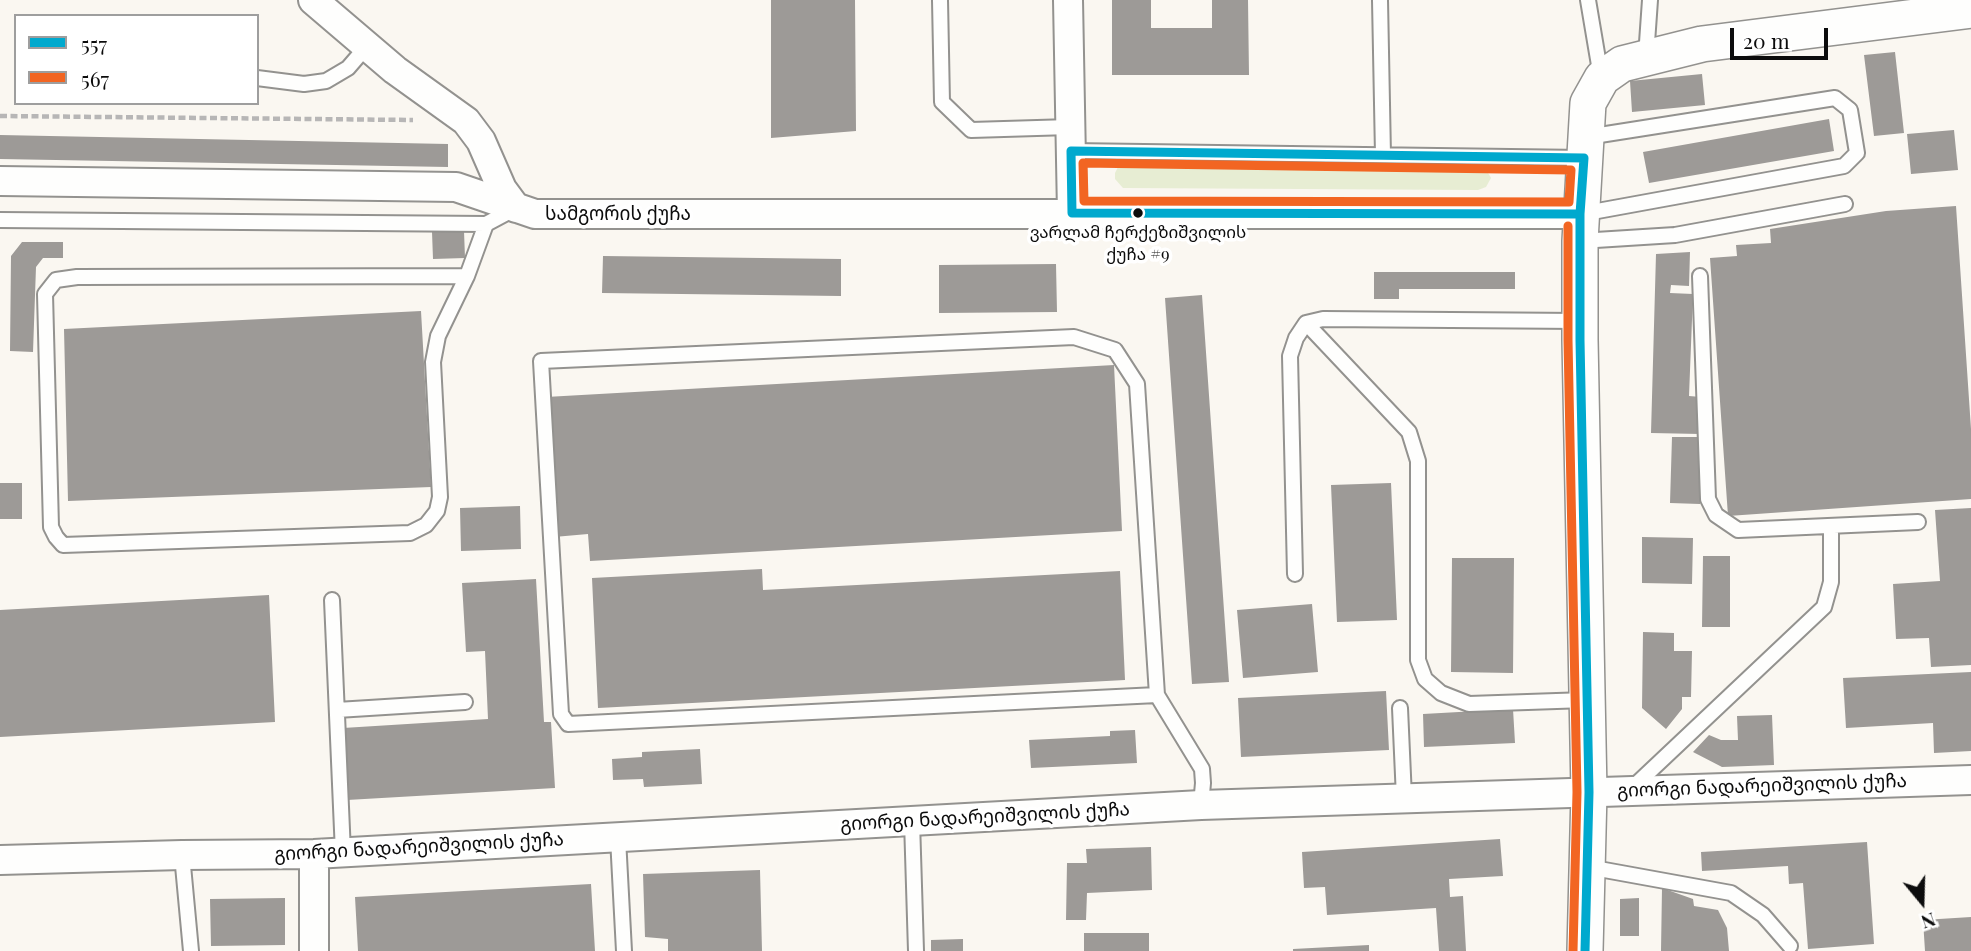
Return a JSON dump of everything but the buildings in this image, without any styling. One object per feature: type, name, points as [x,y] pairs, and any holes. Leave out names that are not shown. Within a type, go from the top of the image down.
[{"type":"street","points":[[313,0],[395,70],[466,121],[481,141],[502,189],[516,208]]},
{"type":"street","points":[[1068,0],[1072,213]]},
{"type":"street","points":[[1585,951],[1589,792],[1580,228],[1588,103],[1602,78],[1622,64],[1702,44],[1971,10]]},
{"type":"street","name":"სამგორის ქუჩა","points":[[0,181],[456,187],[535,214],[1072,213],[1580,228]]},
{"type":"street","name":"გიორგი ნადარეიშვილის ქუჩა","points":[[0,860],[343,853],[1201,805],[1971,779]]},
{"type":"street","points":[[314,854],[314,951]]},
{"type":"lane","points":[[940,0],[942,102],[971,130],[1070,139],[1383,155],[1585,147],[1835,98],[1850,110],[1857,153],[1844,166],[1580,228]]},
{"type":"lane","points":[[1380,0],[1383,155]]},
{"type":"lane","points":[[1588,0],[1602,78]]},
{"type":"lane","points":[[1646,58],[1650,0]]},
{"type":"lane","points":[[259,78],[304,85],[326,81],[348,68],[367,46]]},
{"type":"lane","points":[[1580,228],[1675,234],[1845,204]]},
{"type":"lane","points":[[0,220],[486,224],[516,208]]},
{"type":"lane","points":[[467,276],[91,277],[56,280],[45,294],[51,527],[56,537],[63,545],[410,533],[426,525],[437,511],[440,497],[433,362],[438,336],[467,276],[486,224]]},
{"type":"lane","points":[[1700,276],[1708,499],[1716,515],[1738,530],[1918,522]]},
{"type":"lane","points":[[1296,574],[1290,356],[1296,338],[1306,323],[1322,319],[1580,321]]},
{"type":"lane","points":[[1306,323],[1409,432],[1418,461],[1418,660],[1425,679],[1441,694],[1469,704],[1587,700]]},
{"type":"lane","points":[[1157,695],[568,724],[561,714],[541,361],[1074,337],[1115,350],[1137,384],[1157,695],[1202,769],[1201,805]]},
{"type":"lane","points":[[1629,791],[1824,607],[1831,582],[1831,527]]},
{"type":"lane","points":[[332,600],[343,853]]},
{"type":"lane","points":[[337,710],[465,702]]},
{"type":"lane","points":[[1400,708],[1404,799]]},
{"type":"lane","points":[[912,821],[916,951]]},
{"type":"lane","points":[[618,838],[624,951]]},
{"type":"lane","points":[[182,855],[191,951]]},
{"type":"lane","points":[[1587,867],[1731,893],[1763,915],[1790,946]]},
{"type":"path","points":[[0,116],[466,121]]},
{"type":"green space","points":[[1127,164],[1481,168],[1487,171],[1491,178],[1486,187],[1478,190],[1123,188],[1115,179],[1115,173],[1118,167]]},
{"type":"transit line","name":"557","points":[[1071,151],[1584,158],[1580,214],[1072,213],[1071,151]]},
{"type":"transit line","name":"567","points":[[1083,163],[1571,170],[1569,202],[1084,201],[1083,163]]},
{"type":"transit line","name":"557","points":[[1580,214],[1589,792],[1585,951]]},
{"type":"transit line","name":"567","points":[[1568,226],[1577,792],[1573,951]]},
{"type":"place","name":"ვარლამ ჩერქეზიშვილის ქუჩა #9","points":[[1138,213]]}]
